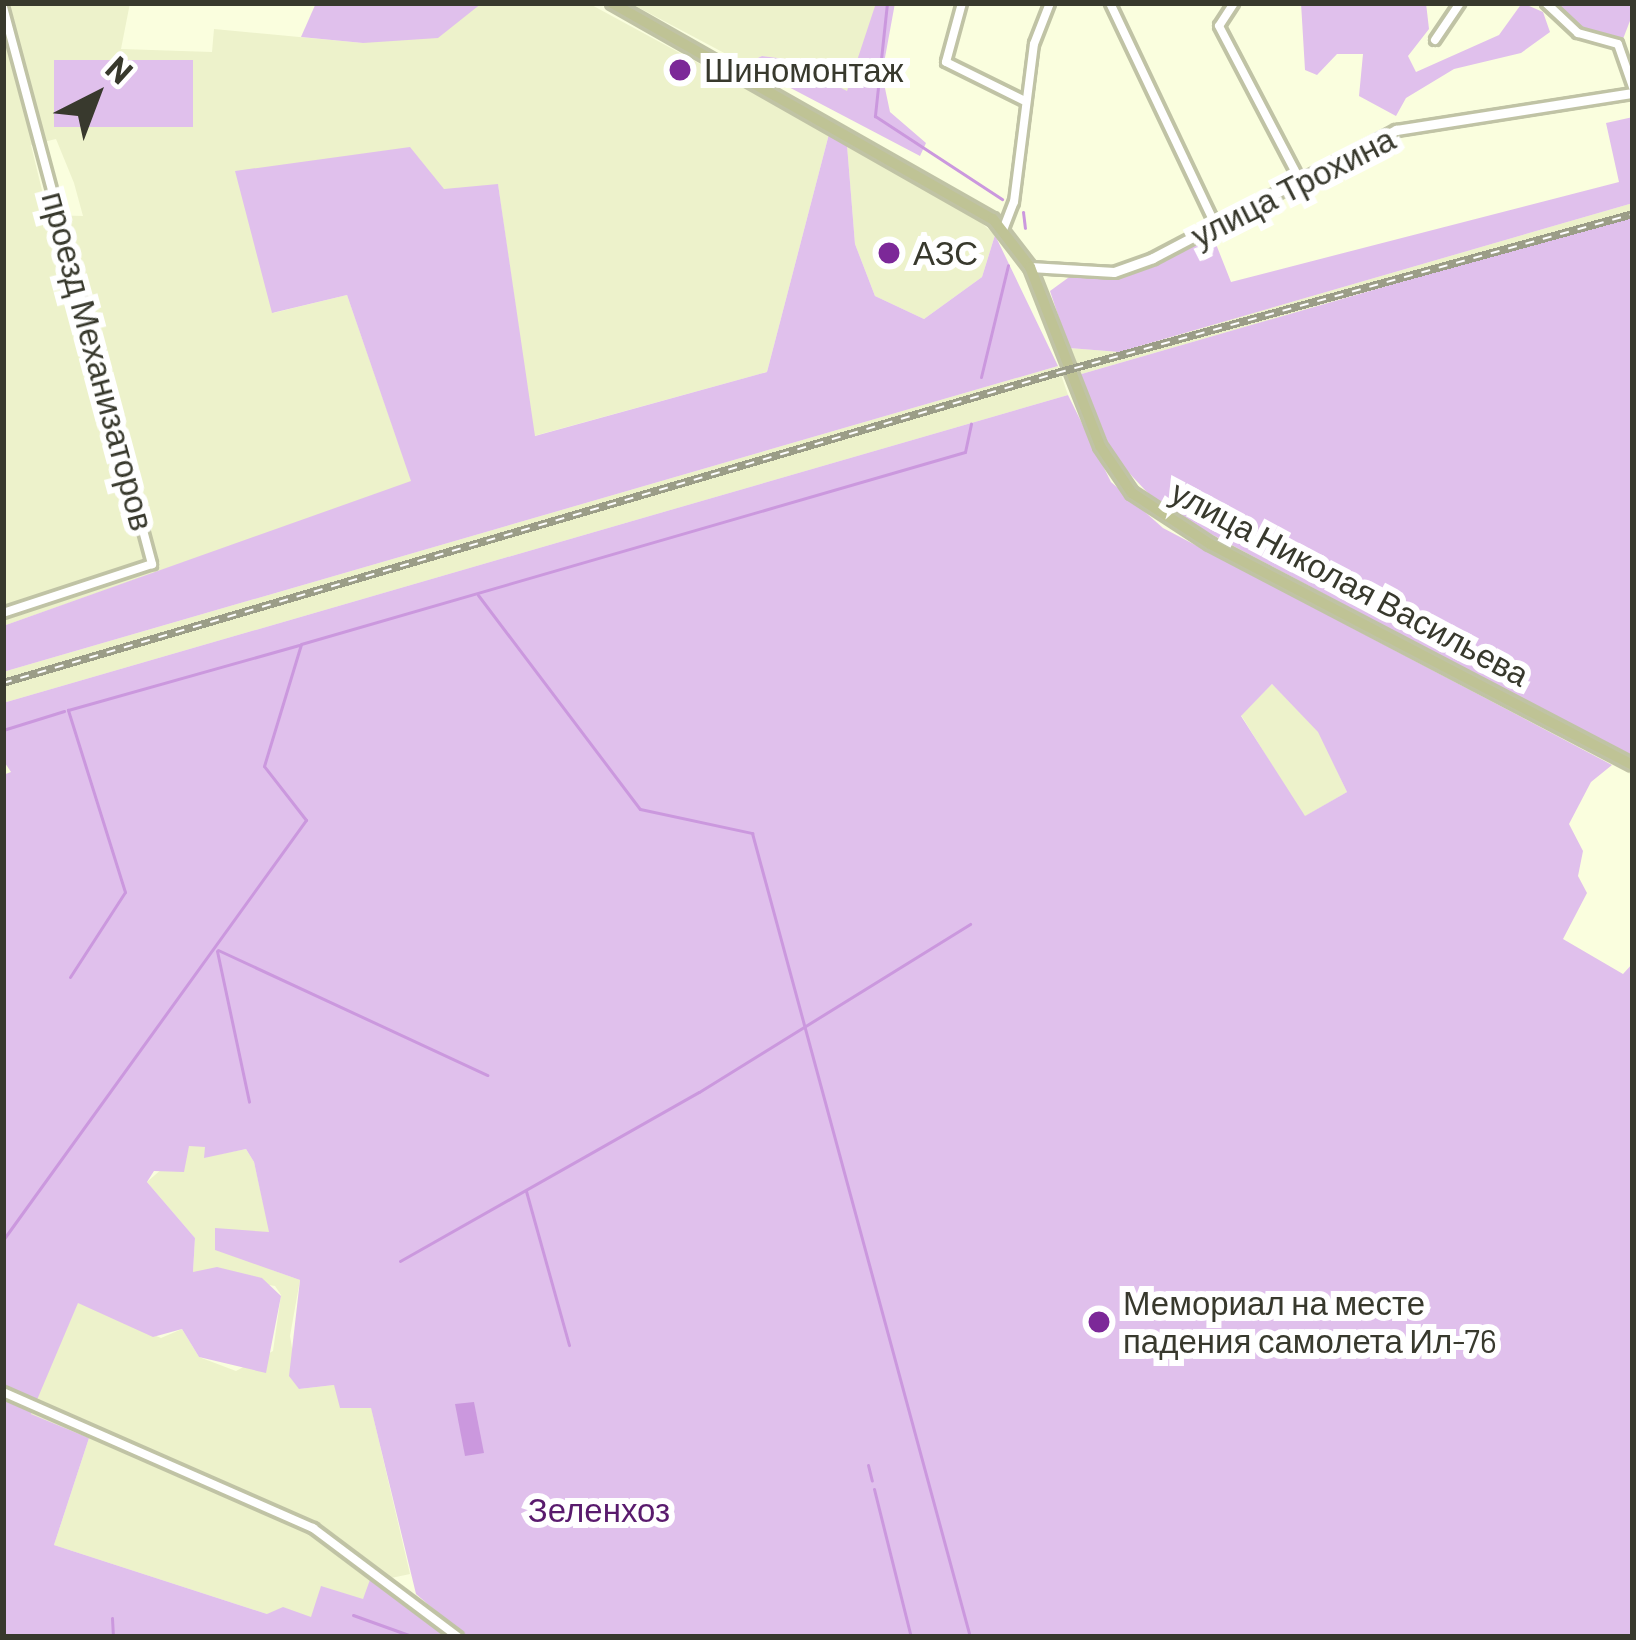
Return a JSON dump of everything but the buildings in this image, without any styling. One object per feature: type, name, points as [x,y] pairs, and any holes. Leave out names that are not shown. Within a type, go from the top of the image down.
[{"type":"main road","name":"улица Николая Васильева","points":[[612,3],[927,175],[1003,230],[1030,268],[1100,446],[1132,493],[1210,544],[1633,765]]},
{"type":"street","points":[[962,3],[946,62],[1023,100]]},
{"type":"street","points":[[1003,230],[1014,202],[1023,100],[1050,3]]},
{"type":"street","points":[[1110,3],[1216,226]]},
{"type":"street","points":[[1234,3],[1219,26],[1300,180]]},
{"type":"street","points":[[1435,40],[1460,3]]},
{"type":"street","points":[[1546,3],[1578,33],[1618,44],[1633,90]]},
{"type":"street","name":"проезд Механизаторов","points":[[3,8],[152,564],[3,613]]},
{"type":"street","name":"улица Трохина","points":[[1030,268],[1114,272],[1216,226],[1396,130],[1633,90]]},
{"type":"street","points":[[3,1392],[313,1528],[458,1637]]},
{"type":"shaded area","points":[[3,3],[130,3],[121,49],[212,52],[214,29],[363,43],[444,3],[588,3],[829,134],[767,372],[534,436],[498,185],[273,313],[347,295],[412,482],[3,626]],"holes":[[[56,139],[83,216],[48,215],[31,145]]]},
{"type":"shaded area","points":[[630,3],[876,3],[876,18],[847,92],[785,59],[762,56],[745,64]]},
{"type":"shaded area","points":[[847,145],[968,211],[995,235],[982,277],[924,319],[875,296],[855,244]]},
{"type":"shaded area","points":[[1633,203],[1633,215],[1078,375],[1069,348],[1119,352]]},
{"type":"shaded area","points":[[1058,366],[1068,395],[3,703],[3,672]]},
{"type":"shaded area","points":[[1272,684],[1319,732],[1347,792],[1304,817],[1241,715]]},
{"type":"shaded area","points":[[188,1146],[206,1146],[205,1157],[246,1149],[254,1162],[270,1233],[244,1232],[272,1270],[300,1280],[290,1336],[299,1389],[334,1385],[371,1407],[410,1574],[377,1581],[363,1599],[311,1618],[267,1614],[54,1545],[89,1438],[30,1414],[78,1302],[161,1338],[182,1329],[199,1357],[236,1371],[273,1351],[281,1295],[275,1286],[193,1272],[195,1238],[147,1182]]},
{"type":"shaded area","points":[[474,1402],[484,1453],[465,1456],[455,1404]]},
{"type":"green space","points":[[316,3],[482,3],[438,38],[363,43],[301,37]]},
{"type":"green space","points":[[876,3],[895,3],[882,74],[890,112],[926,143],[920,156],[745,64],[762,56],[785,59],[847,91]]},
{"type":"green space","points":[[1301,3],[1426,3],[1429,29],[1408,56],[1416,72],[1499,35],[1522,3],[1543,12],[1550,32],[1521,53],[1454,69],[1406,98],[1396,116],[1359,96],[1363,54],[1337,54],[1317,75],[1305,70]]},
{"type":"green space","points":[[1552,3],[1633,3],[1633,13],[1623,39],[1584,33]]},
{"type":"green space","points":[[54,60],[193,60],[193,127],[54,127]]},
{"type":"green space","points":[[1633,117],[1633,203],[1119,352],[1069,348],[1050,291],[1072,275],[1109,278],[1212,234],[1231,282],[1619,182],[1606,123]]},
{"type":"green space","points":[[829,134],[847,145],[855,244],[875,296],[924,319],[982,277],[995,235],[1058,366],[3,672],[3,626],[411,481],[347,295],[272,313],[235,171],[410,147],[444,189],[498,184],[535,436],[767,372]]},
{"type":"green space","points":[[1633,215],[1633,758],[1162,508],[1115,458],[1078,375]]},
{"type":"green space","name":"Зеленхоз","points":[[1068,395],[1111,482],[1163,528],[1612,765],[1591,782],[1569,824],[1583,851],[1578,876],[1587,893],[1563,939],[1623,974],[1633,963],[1633,1637],[466,1637],[416,1594],[371,1408],[340,1408],[334,1385],[299,1389],[289,1376],[300,1280],[215,1250],[215,1228],[269,1232],[254,1162],[246,1149],[204,1158],[205,1147],[189,1146],[184,1172],[154,1171],[147,1182],[195,1238],[193,1272],[217,1267],[262,1278],[281,1296],[266,1373],[199,1357],[182,1329],[153,1337],[78,1303],[31,1414],[89,1438],[54,1545],[267,1614],[283,1607],[311,1617],[321,1586],[363,1599],[371,1577],[452,1637],[3,1637],[3,775],[11,772],[3,760],[3,703]],"holes":[[[1272,684],[1318,732],[1347,792],[1305,816],[1241,716]]]},
{"type":"waterway","points":[[887,3],[875,116],[1002,199]]},
{"type":"waterway","points":[[1023,212],[1025,228]]},
{"type":"waterway","points":[[981,377],[1008,265]]},
{"type":"waterway","points":[[3,1240],[306,820],[264,766],[301,644],[965,452],[971,424]]},
{"type":"waterway","points":[[478,595],[640,809],[752,833],[970,1637]]},
{"type":"waterway","points":[[70,977],[125,892],[68,710],[299,645]]},
{"type":"waterway","points":[[3,730],[64,711]]},
{"type":"waterway","points":[[400,1261],[699,1092],[970,924]]},
{"type":"waterway","points":[[218,950],[487,1075]]},
{"type":"waterway","points":[[217,951],[249,1102]]},
{"type":"waterway","points":[[526,1191],[569,1345]]},
{"type":"waterway","points":[[868,1465],[872,1481]]},
{"type":"waterway","points":[[874,1489],[911,1637]]},
{"type":"waterway","points":[[353,1615],[414,1637]]},
{"type":"waterway","points":[[112,1618],[113,1637]]},
{"type":"railway","points":[[3,683],[1057,373],[1633,214]]},
{"type":"place","name":"Шиномонтаж","points":[[680,70]]},
{"type":"place","name":"АЗС","points":[[889,253]]},
{"type":"place","name":"Мемориал на месте падения самолета Ил-76","points":[[1099,1322]]}]
